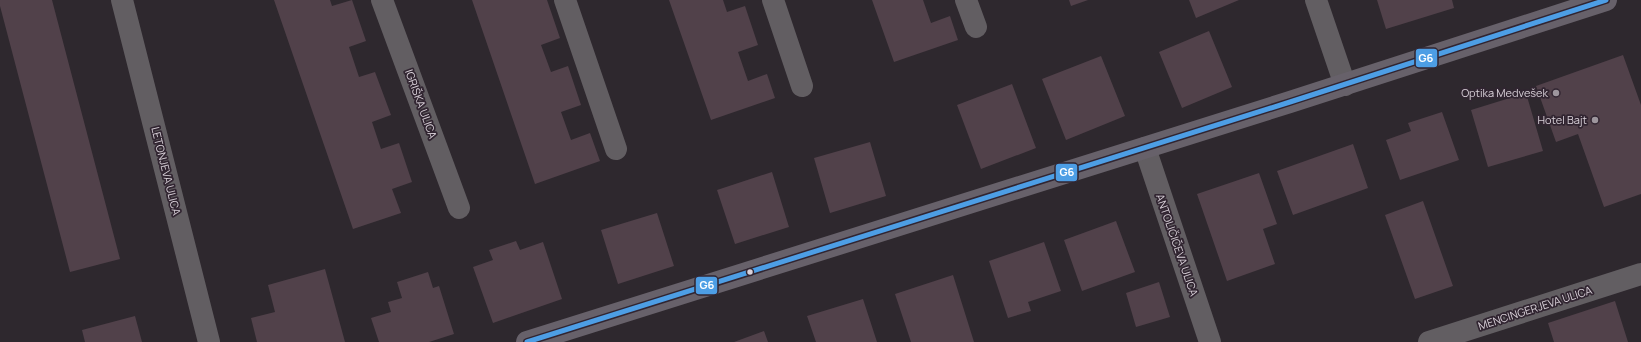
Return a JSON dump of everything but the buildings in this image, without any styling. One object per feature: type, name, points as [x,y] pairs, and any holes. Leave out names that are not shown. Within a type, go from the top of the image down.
[{"type":"street","name":"LETONJEVA ULICA","points":[[122,0],[209,342]]},
{"type":"street","name":"IGRIŠKA ULICA","points":[[382,0],[459,208]]},
{"type":"street","points":[[565,0],[616,149]]},
{"type":"street","points":[[773,0],[802,86]]},
{"type":"street","points":[[966,0],[976,27]]},
{"type":"street","points":[[1316,0],[1345,85]]},
{"type":"street","points":[[527,342],[1345,85],[1606,0]]},
{"type":"street","name":"ANTOLIČIČEVA ULICA","points":[[1145,148],[1210,342]]},
{"type":"street","name":"MENCINGERJEVA ULICA","points":[[1429,342],[1641,274]]},
{"type":"transit line","name":"G6","points":[[527,342],[1290,102],[1606,0]]},
{"type":"place","name":"Optika Medvešek","points":[[1556,93]]},
{"type":"place","name":"Hotel Bajt","points":[[1595,120]]}]
